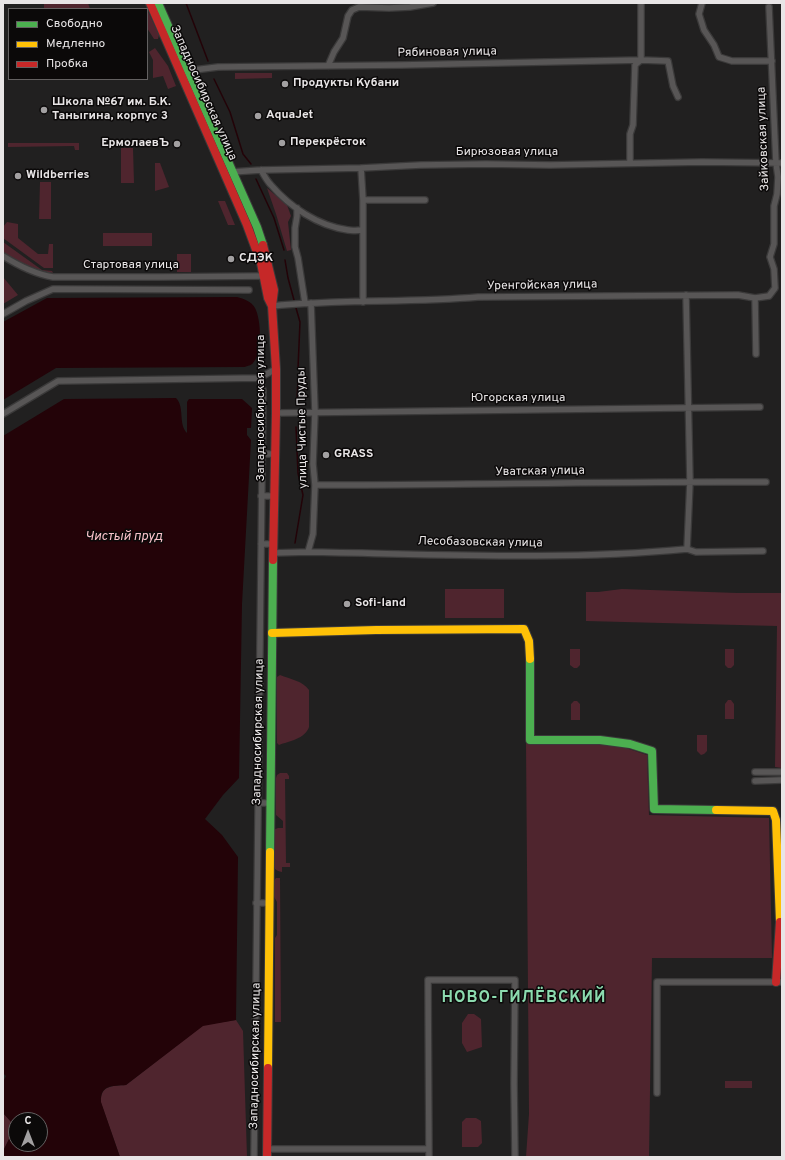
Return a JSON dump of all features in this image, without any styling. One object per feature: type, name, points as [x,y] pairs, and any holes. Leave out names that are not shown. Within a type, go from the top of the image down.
[{"type":"main road","name":"Западносибирская улица","points":[[150,3],[247,225],[261,263],[274,290],[272,306],[276,369],[276,413],[271,703],[267,1153]]},
{"type":"main road","name":"Западносибирская улица","points":[[158,3],[257,227],[263,246],[267,276]]},
{"type":"main road","points":[[272,633],[376,630],[524,629],[529,641],[530,740],[600,740],[630,744],[652,751],[654,809],[773,811],[776,820],[780,922],[779,982]]},
{"type":"street","points":[[328,66],[334,52],[343,38],[348,16],[352,10],[359,7],[410,7],[433,3]]},
{"type":"street","points":[[630,163],[630,134],[633,125],[635,65],[640,60],[641,3]]},
{"type":"street","points":[[702,3],[699,14],[702,24],[704,30],[714,44],[719,57],[732,61],[772,61]]},
{"type":"street","name":"Зайковская улица","points":[[755,298],[769,296],[775,288],[774,268],[770,257],[774,244],[774,206],[777,194],[779,163],[769,7]]},
{"type":"street","name":"Рябиновая улица","points":[[189,72],[218,67],[640,60],[668,61],[673,86],[678,97]]},
{"type":"street","name":"Бирюзовая улица","points":[[232,172],[421,165],[550,165],[726,162],[779,163]]},
{"type":"street","points":[[361,168],[363,200],[363,302]]},
{"type":"street","points":[[261,170],[270,184],[285,200],[310,217],[329,226],[348,230],[363,230]]},
{"type":"street","points":[[363,200],[425,200]]},
{"type":"street","name":"улица Чистые Пруды","points":[[297,208],[295,247],[308,303],[315,412],[313,464],[315,485],[314,534],[308,552]]},
{"type":"street","name":"Стартовая улица","points":[[3,256],[38,274],[60,277],[267,276]]},
{"type":"street","points":[[3,314],[26,301],[53,289],[249,290]]},
{"type":"street","points":[[686,295],[690,482],[687,549]]},
{"type":"street","name":"Уренгойская улица","points":[[272,306],[308,303],[442,300],[478,297],[738,295],[755,298]]},
{"type":"street","points":[[755,298],[756,354]]},
{"type":"street","points":[[3,414],[58,381],[259,378],[276,369]]},
{"type":"street","points":[[254,1157],[263,390],[259,378]]},
{"type":"street","name":"Югорская улица","points":[[276,413],[760,407]]},
{"type":"street","points":[[262,454],[275,454]]},
{"type":"street","name":"Уватская улица","points":[[315,485],[766,482]]},
{"type":"street","points":[[261,496],[274,496]]},
{"type":"street","points":[[261,544],[273,544]]},
{"type":"street","name":"Лесобазовская улица","points":[[273,553],[308,552],[585,555],[687,549],[696,552],[763,551]]},
{"type":"street","points":[[260,700],[271,703]]},
{"type":"street","points":[[755,772],[782,772]]},
{"type":"street","points":[[755,781],[782,780]]},
{"type":"street","points":[[258,803],[270,803]]},
{"type":"street","points":[[256,903],[269,903]]},
{"type":"street","points":[[429,1157],[428,980],[515,980],[515,1157]]},
{"type":"street","points":[[657,1093],[657,982],[779,982]]},
{"type":"street","points":[[267,1153],[429,1149]]},
{"type":"shaded area","points":[[44,3],[88,3],[90,8],[44,8]]},
{"type":"shaded area","points":[[148,11],[159,35],[158,39],[154,39],[148,30]]},
{"type":"shaded area","points":[[155,48],[168,66],[176,86],[168,89],[163,76],[153,78],[153,60],[149,52]]},
{"type":"shaded area","points":[[235,73],[272,73],[272,78],[235,79]]},
{"type":"shaded area","points":[[8,143],[79,143],[79,150],[75,150],[74,146],[8,147]]},
{"type":"shaded area","points":[[121,148],[133,148],[134,183],[121,183]]},
{"type":"shaded area","points":[[155,163],[160,163],[169,187],[155,191]]},
{"type":"shaded area","points":[[40,182],[51,182],[51,219],[39,219]]},
{"type":"shaded area","points":[[267,188],[287,205],[291,216],[288,222],[291,250],[287,251]]},
{"type":"shaded area","points":[[218,201],[225,201],[235,225],[228,225]]},
{"type":"shaded area","points":[[7,222],[18,224],[18,238],[38,254],[48,254],[49,244],[53,244],[53,268],[44,268],[3,238],[3,227]]},
{"type":"shaded area","points":[[103,233],[152,233],[152,246],[103,246]]},
{"type":"shaded area","points":[[3,242],[42,270],[52,271],[53,273],[40,270],[27,265],[3,252]]},
{"type":"shaded area","points":[[177,254],[191,254],[191,272],[177,272]]},
{"type":"shaded area","points":[[3,277],[18,295],[3,304]]},
{"type":"shaded area","points":[[445,589],[504,589],[504,618],[445,618]]},
{"type":"shaded area","points":[[622,589],[782,593],[782,768],[775,767],[777,626],[586,621],[586,592]]},
{"type":"shaded area","points":[[570,649],[580,649],[580,665],[577,668],[570,665]]},
{"type":"shaded area","points":[[725,649],[734,649],[734,665],[731,668],[728,668],[725,665]]},
{"type":"shaded area","points":[[280,675],[300,682],[309,690],[309,727],[300,737],[279,745],[277,743],[277,677]]},
{"type":"shaded area","points":[[728,700],[731,700],[734,704],[734,719],[725,719],[725,704]]},
{"type":"shaded area","points":[[574,701],[577,701],[580,704],[580,720],[571,720],[571,704]]},
{"type":"shaded area","points":[[697,735],[707,735],[707,751],[701,755],[697,751]]},
{"type":"shaded area","points":[[526,743],[614,744],[647,755],[649,815],[769,818],[772,958],[652,958],[649,1157],[526,1157],[529,1114]]},
{"type":"shaded area","points":[[280,773],[287,773],[289,776],[289,779],[285,779],[286,863],[290,863],[290,867],[282,867],[282,872],[278,871],[274,867],[273,863],[273,830],[283,828],[283,821],[276,815],[276,778]]},
{"type":"shaded area","points":[[276,878],[280,878],[281,1022],[275,1022],[275,938],[277,935],[277,902],[273,895],[273,882]]},
{"type":"shaded area","points":[[468,1014],[474,1014],[481,1019],[482,1047],[467,1052],[462,1043],[462,1023]]},
{"type":"shaded area","points":[[236,1020],[243,1031],[247,1157],[120,1157],[101,1103],[101,1097],[105,1090],[112,1086],[126,1085],[203,1025]]},
{"type":"shaded area","points":[[725,1081],[752,1081],[752,1088],[725,1088]]},
{"type":"shaded area","points":[[3,1113],[8,1118],[8,1141],[3,1151]]},
{"type":"shaded area","points":[[466,1118],[476,1118],[481,1121],[482,1143],[478,1147],[462,1147],[462,1122]]},
{"type":"water","points":[[237,297],[249,302],[255,308],[259,320],[260,344],[256,358],[251,365],[245,367],[56,368],[3,400],[3,322],[47,298]]},
{"type":"water","name":"Чистый пруд","points":[[176,398],[179,402],[184,429],[187,433],[187,402],[189,399],[242,399],[252,408],[251,428],[247,428],[247,435],[251,440],[242,604],[239,778],[223,795],[205,819],[222,835],[238,857],[236,1020],[203,1026],[126,1085],[112,1086],[105,1089],[101,1096],[101,1102],[120,1157],[3,1157],[3,1151],[8,1141],[8,1152],[48,1152],[48,1112],[8,1112],[8,1118],[3,1113],[3,1082],[6,1076],[3,1073],[3,436],[64,399]]},
{"type":"waterway","points":[[186,3],[208,61]]},
{"type":"waterway","points":[[214,79],[230,112],[243,154],[251,164]]},
{"type":"waterway","points":[[256,179],[274,218],[284,250]]},
{"type":"waterway","points":[[285,260],[294,300]]},
{"type":"waterway","points":[[296,308],[300,322],[298,368]]},
{"type":"waterway","points":[[297,401],[298,377]]},
{"type":"waterway","points":[[295,543],[303,495],[298,473],[296,427]]},
{"type":"traffic: fast","points":[[158,3],[257,227],[263,245]]},
{"type":"traffic: fast","points":[[270,852],[273,560]]},
{"type":"traffic: fast","points":[[530,659],[530,740],[600,740],[630,744],[652,751],[654,809],[716,810]]},
{"type":"traffic: slow","points":[[272,633],[376,630],[524,629],[529,641],[530,659]]},
{"type":"traffic: slow","points":[[716,810],[773,811],[776,820],[780,922]]},
{"type":"traffic: slow","points":[[268,1068],[270,852]]},
{"type":"traffic: jam","points":[[150,3],[247,225],[261,263],[268,298],[272,306]]},
{"type":"traffic: jam","points":[[263,245],[274,290],[272,306],[276,369],[276,413],[273,560]]},
{"type":"traffic: jam","points":[[776,982],[780,922]]},
{"type":"traffic: jam","points":[[267,1157],[268,1068]]},
{"type":"place","name":"Продукты Кубани","points":[[285,84]]},
{"type":"place","name":"Школа №67 им. Б.К. Таныгина, корпус 3","points":[[44,110]]},
{"type":"place","name":"AquaJet","points":[[258,116]]},
{"type":"place","name":"Перекрёсток","points":[[282,143]]},
{"type":"place","name":"ЕрмолаевЪ","points":[[177,144]]},
{"type":"place","name":"Wildberries","points":[[18,176]]},
{"type":"place","name":"СДЭК","points":[[231,259]]},
{"type":"place","name":"GRASS","points":[[326,455]]},
{"type":"place","name":"Sofi-land","points":[[347,604]]},
{"type":"district","name":"НОВО-ГИЛЁВСКИЙ","points":[[524,999]]}]
